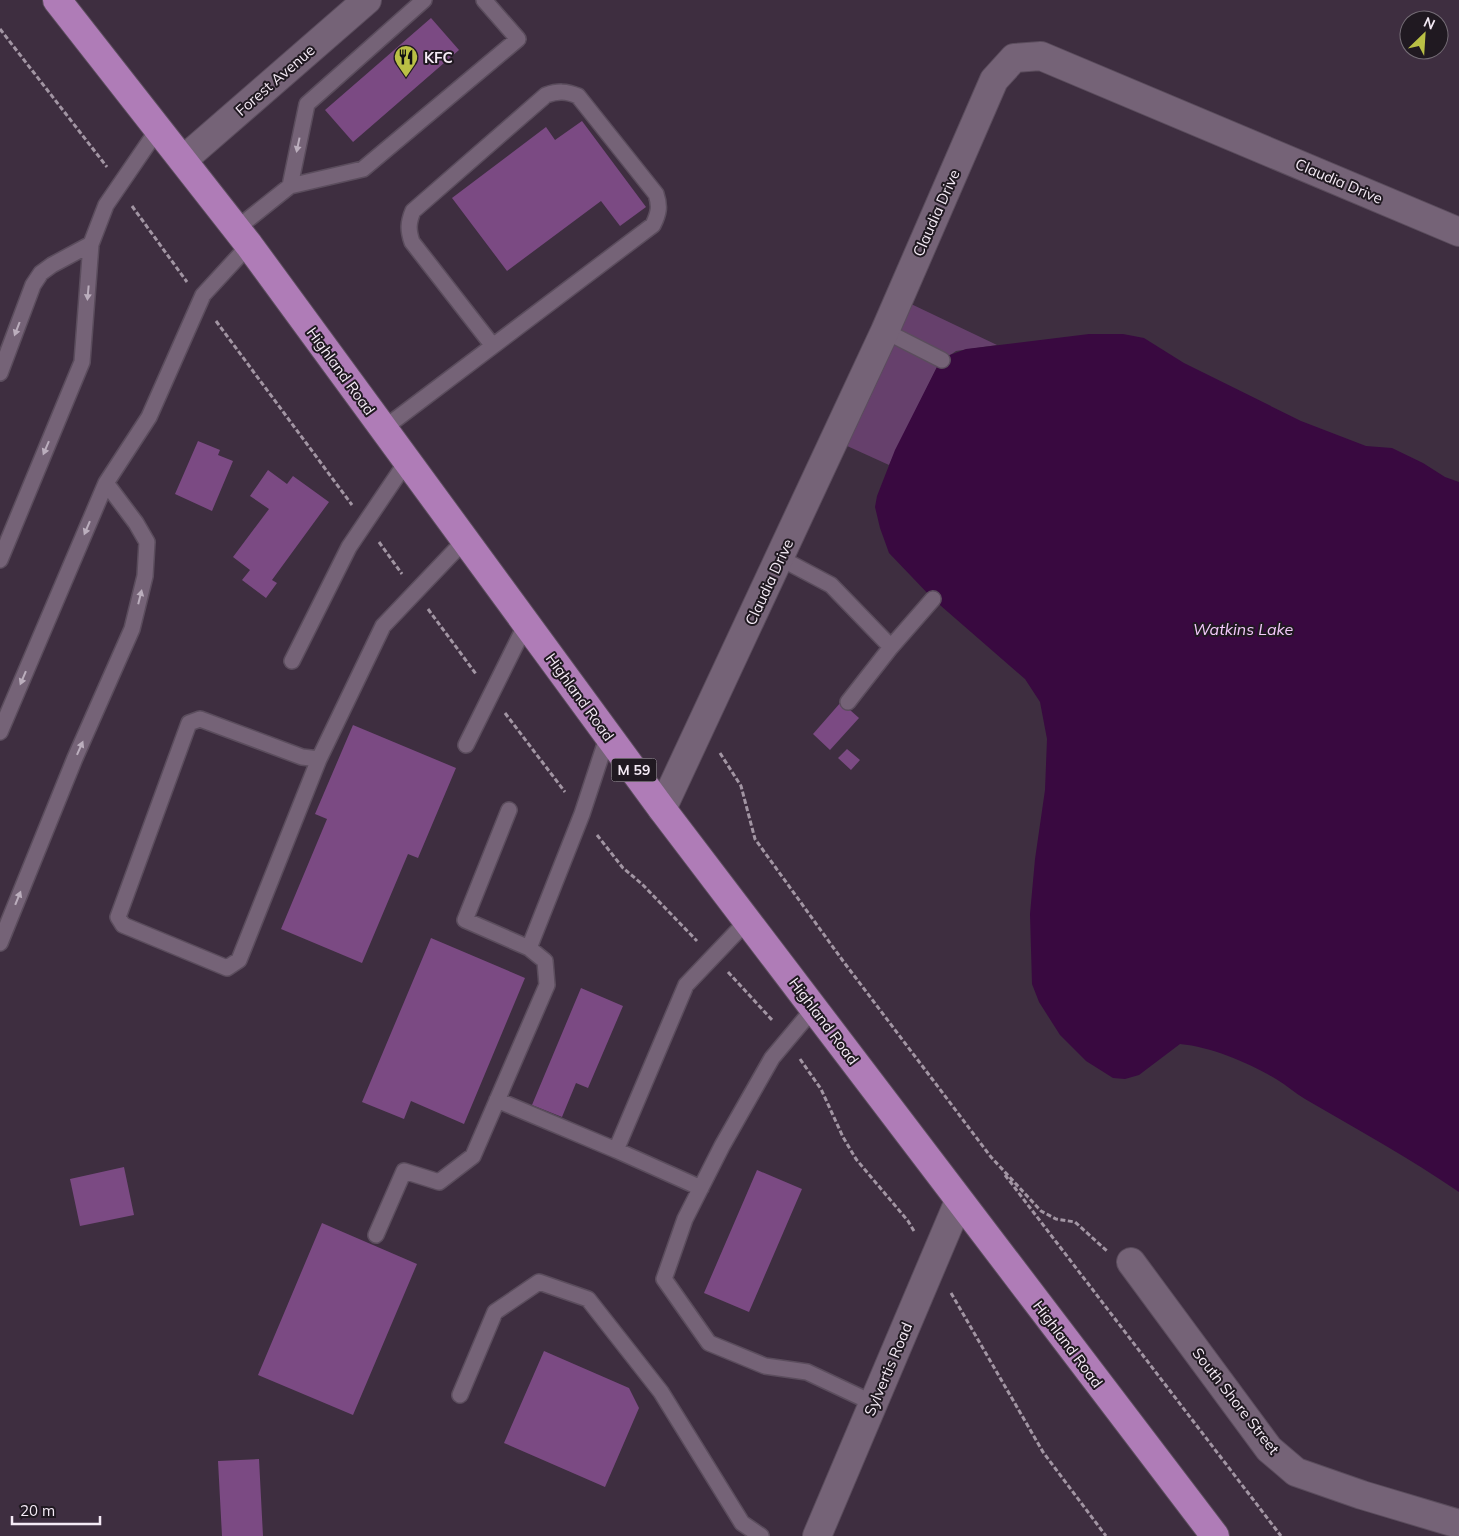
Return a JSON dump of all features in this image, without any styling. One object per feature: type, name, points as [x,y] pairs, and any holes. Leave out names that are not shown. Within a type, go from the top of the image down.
[{"type":"highway","name":"Highland Road","points":[[57,0],[242,238],[662,809],[1215,1536]]},
{"type":"street","name":"Forest Avenue","points":[[183,160],[367,0]]},
{"type":"street","name":"Claudia Drive","points":[[662,809],[885,331],[994,80],[1014,58],[1041,56],[1459,232]]},
{"type":"street","name":"Sylvertis Road","points":[[817,1536],[959,1201]]},
{"type":"street","name":"South Shore Street","points":[[1131,1262],[1269,1449],[1296,1472],[1362,1495],[1459,1524]]},
{"type":"lane","points":[[0,732],[106,484],[149,416],[200,300],[242,238],[290,186],[307,104],[424,0]]},
{"type":"lane","points":[[290,186],[363,169],[518,40],[484,0]]},
{"type":"lane","points":[[383,429],[492,346],[652,224],[658,215],[659,205],[656,194],[578,96],[567,92],[557,91],[546,95],[413,211],[409,221],[409,232],[412,242],[492,346]]},
{"type":"lane","points":[[0,560],[82,362],[92,244],[106,205],[158,129]]},
{"type":"lane","points":[[0,373],[33,285],[41,273],[52,265],[92,244]]},
{"type":"lane","points":[[885,331],[942,360]]},
{"type":"lane","points":[[292,661],[349,547],[407,461]]},
{"type":"lane","points":[[0,943],[75,758],[132,629],[145,576],[147,542],[136,523],[106,484]]},
{"type":"lane","points":[[320,759],[302,757],[200,719],[189,723],[118,917],[123,925],[227,968],[239,960],[320,759],[383,626],[464,540]]},
{"type":"lane","points":[[780,558],[831,585],[892,647]]},
{"type":"lane","points":[[848,702],[933,599]]},
{"type":"lane","points":[[466,745],[526,624]]},
{"type":"lane","points":[[529,948],[582,814],[608,735]]},
{"type":"lane","points":[[376,1235],[404,1171],[439,1182],[473,1156],[547,985],[545,961],[529,948],[465,920],[509,810]]},
{"type":"lane","points":[[616,1150],[686,985],[748,920]]},
{"type":"lane","points":[[814,1008],[772,1058],[685,1219],[664,1279],[709,1343],[764,1366],[807,1372],[873,1403]]},
{"type":"lane","points":[[497,1100],[701,1188]]},
{"type":"lane","points":[[460,1395],[495,1312],[539,1282],[588,1299],[660,1392],[742,1523],[761,1536]]},
{"type":"path","points":[[0,29],[119,186],[147,229],[491,695],[623,868],[642,884],[773,1020],[821,1089],[843,1137],[856,1159],[908,1220],[1043,1452],[1106,1536]]},
{"type":"path","points":[[700,727],[741,786],[755,839],[767,857],[843,961],[1280,1536]]},
{"type":"path","points":[[998,1164],[1040,1211],[1056,1219],[1075,1222],[1119,1261],[1131,1262]]},
{"type":"shaded area","points":[[909,303],[997,345],[956,351],[939,363],[889,465],[845,445]]},
{"type":"water","name":"Watkins Lake","points":[[1089,334],[1123,334],[1144,338],[1184,363],[1301,421],[1366,446],[1392,448],[1423,463],[1445,477],[1459,482],[1459,1192],[1305,1099],[1276,1079],[1254,1067],[1205,1048],[1180,1044],[1139,1075],[1125,1079],[1113,1078],[1086,1061],[1060,1035],[1039,1002],[1032,984],[1030,914],[1035,859],[1045,790],[1047,739],[1040,702],[1025,679],[933,599],[889,553],[875,507],[877,496],[895,450],[939,363],[947,356],[966,349]]},
{"type":"building","points":[[431,18],[459,50],[353,142],[325,110]]},
{"type":"building","points":[[582,121],[646,207],[620,226],[601,201],[507,271],[452,198],[546,127],[555,140]]},
{"type":"building","points":[[198,441],[220,450],[218,455],[233,461],[212,511],[175,494]]},
{"type":"building","points":[[268,470],[287,484],[293,476],[329,502],[272,580],[277,583],[266,598],[242,580],[250,570],[233,557],[269,509],[250,496]]},
{"type":"building","points":[[841,702],[859,718],[830,750],[813,734]]},
{"type":"building","points":[[353,725],[456,768],[418,858],[408,854],[362,963],[281,929],[327,819],[315,814]]},
{"type":"building","points":[[847,749],[860,760],[851,770],[838,758]]},
{"type":"building","points":[[431,938],[525,978],[464,1124],[411,1101],[404,1119],[362,1102]]},
{"type":"building","points":[[581,988],[623,1006],[588,1088],[576,1083],[562,1117],[532,1105]]},
{"type":"building","points":[[124,1167],[134,1215],[80,1226],[70,1179]]},
{"type":"building","points":[[757,1170],[802,1189],[749,1312],[704,1293]]},
{"type":"building","points":[[322,1223],[417,1264],[353,1415],[258,1375]]},
{"type":"building","points":[[544,1351],[629,1388],[639,1408],[605,1487],[504,1443]]},
{"type":"building","points":[[259,1459],[263,1536],[222,1536],[218,1461]]},
{"type":"place","name":"KFC","points":[[406,78]]}]
